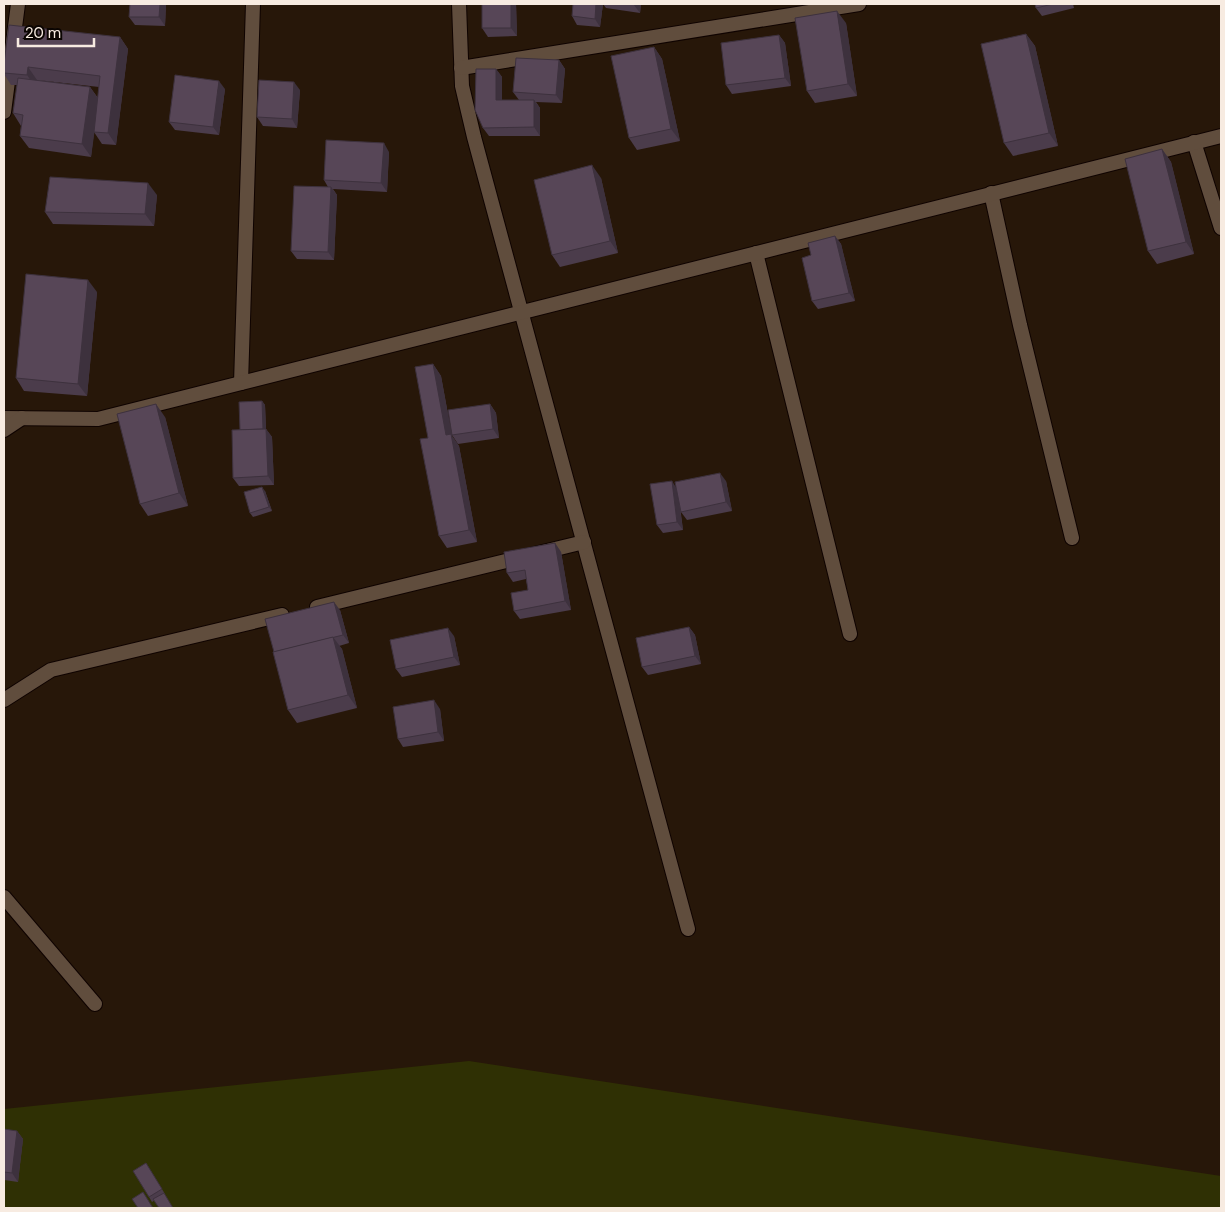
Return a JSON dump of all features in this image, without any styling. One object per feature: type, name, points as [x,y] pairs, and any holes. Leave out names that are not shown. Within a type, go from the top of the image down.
[{"type":"street","points":[[4,112],[18,4]]},
{"type":"street","points":[[241,383],[254,4]]},
{"type":"street","points":[[459,4],[462,86],[474,137],[688,929]]},
{"type":"street","points":[[461,68],[859,4]]},
{"type":"street","points":[[4,418],[98,420],[1221,136]]},
{"type":"street","points":[[1194,142],[1221,228]]},
{"type":"street","points":[[992,193],[1020,325],[1072,538]]},
{"type":"street","points":[[756,253],[850,634]]},
{"type":"street","points":[[4,430],[22,418]]},
{"type":"street","points":[[4,700],[51,670],[584,542]]},
{"type":"street","points":[[4,897],[95,1004]]},
{"type":"shaded area","points":[[469,1061],[1221,1176],[1221,1208],[4,1208],[4,1109]]},
{"type":"building","points":[[130,4],[160,4],[159,17],[129,17]]},
{"type":"building","points":[[482,4],[511,4],[511,28],[482,28]]},
{"type":"building","points":[[573,4],[596,4],[595,19],[572,16]]},
{"type":"building","points":[[1035,4],[1053,4],[1036,8]]},
{"type":"building","points":[[837,11],[848,84],[807,91],[795,18]]},
{"type":"building","points":[[9,25],[120,37],[108,133],[94,132],[100,76],[28,67],[27,75],[4,73]]},
{"type":"building","points":[[1026,34],[1049,133],[1004,143],[981,44]]},
{"type":"building","points":[[779,35],[785,78],[726,85],[721,43]]},
{"type":"building","points":[[654,47],[671,129],[629,138],[611,56]]},
{"type":"building","points":[[516,58],[559,60],[556,95],[513,92]]},
{"type":"building","points":[[476,69],[496,69],[496,100],[534,100],[534,127],[483,128],[475,110]]},
{"type":"building","points":[[175,75],[219,81],[213,127],[169,122]]},
{"type":"building","points":[[18,78],[90,87],[82,144],[20,136],[23,115],[13,113]]},
{"type":"building","points":[[259,80],[294,82],[292,119],[257,117]]},
{"type":"building","points":[[326,140],[384,143],[381,183],[324,180]]},
{"type":"building","points":[[1162,149],[1186,242],[1148,251],[1125,159]]},
{"type":"building","points":[[592,165],[610,241],[552,255],[534,180]]},
{"type":"building","points":[[50,177],[148,183],[145,214],[45,212]]},
{"type":"building","points":[[294,186],[331,187],[328,252],[291,251]]},
{"type":"building","points":[[835,236],[849,293],[812,301],[802,258],[811,255],[808,243]]},
{"type":"building","points":[[26,274],[88,280],[78,384],[16,378]]},
{"type":"building","points":[[433,364],[446,435],[451,434],[469,530],[439,536],[420,439],[428,438],[415,367]]},
{"type":"building","points":[[262,401],[263,429],[240,430],[239,402]]},
{"type":"building","points":[[156,404],[179,493],[140,504],[117,414]]},
{"type":"building","points":[[490,404],[493,429],[452,435],[448,410]]},
{"type":"building","points":[[266,429],[268,476],[233,478],[232,430]]},
{"type":"building","points":[[720,473],[726,502],[681,512],[675,482]]},
{"type":"building","points":[[672,481],[677,522],[657,525],[650,484]]},
{"type":"building","points":[[262,487],[269,507],[250,513],[244,492]]},
{"type":"building","points":[[555,543],[565,601],[514,611],[511,593],[528,590],[525,570],[507,573],[504,552]]},
{"type":"building","points":[[334,602],[343,635],[274,652],[265,619]]},
{"type":"building","points":[[689,627],[695,656],[642,667],[636,638]]},
{"type":"building","points":[[448,628],[454,657],[396,669],[390,640]]},
{"type":"building","points":[[333,637],[348,695],[288,710],[273,652]]},
{"type":"building","points":[[434,700],[438,732],[398,739],[393,707]]},
{"type":"building","points":[[4,1129],[17,1131],[12,1173],[4,1172]]},
{"type":"building","points":[[146,1163],[162,1189],[149,1197],[133,1171]]},
{"type":"building","points":[[143,1192],[153,1208],[138,1208],[132,1199]]},
{"type":"building","points":[[164,1193],[173,1208],[159,1208],[153,1199]]}]
